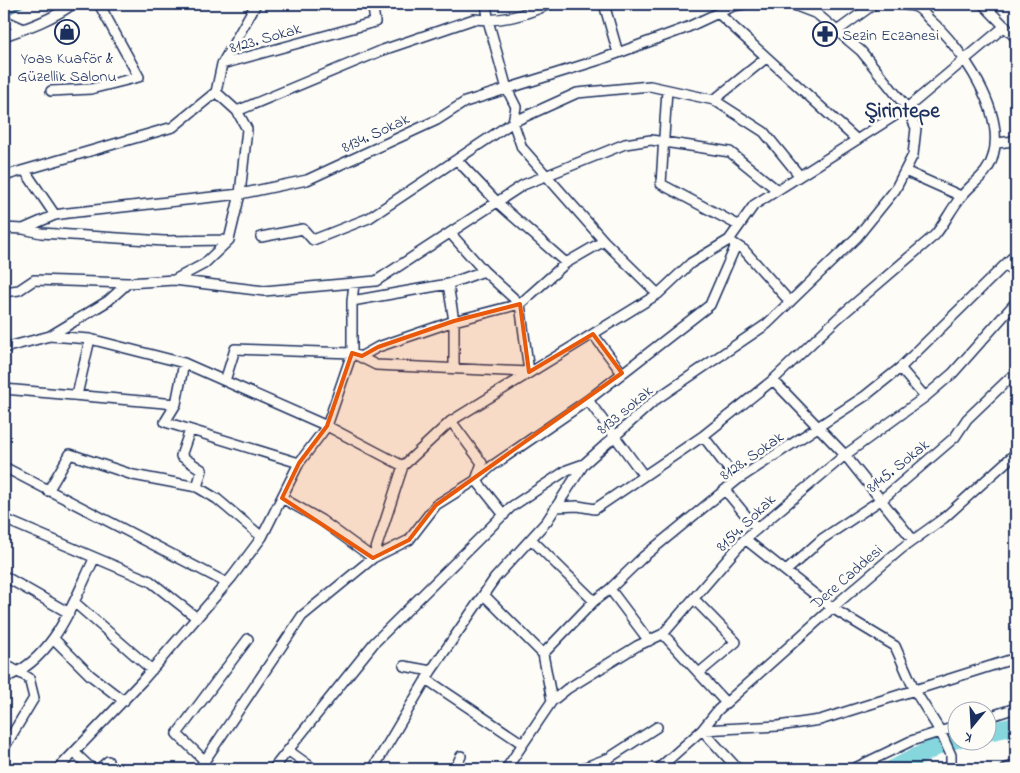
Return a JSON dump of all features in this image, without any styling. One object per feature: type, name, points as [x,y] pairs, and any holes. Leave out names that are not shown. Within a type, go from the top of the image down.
[{"type":"street","points":[[4,36],[64,11],[73,4]]},
{"type":"street","points":[[51,90],[91,89],[139,77],[99,4]]},
{"type":"street","points":[[4,176],[25,172],[173,127],[216,92],[222,64],[256,4]]},
{"type":"street","name":"8123. Sokak","points":[[222,64],[375,22],[373,6],[387,4]]},
{"type":"street","points":[[486,4],[488,21],[507,89],[516,107],[513,122],[522,148],[604,241],[658,294]]},
{"type":"street","points":[[237,112],[383,50],[474,19],[488,21],[519,17],[550,4]]},
{"type":"street","points":[[604,4],[618,53]]},
{"type":"street","name":"8134. Sokak","points":[[4,228],[23,229],[55,215],[240,194],[307,180],[437,120],[465,102],[618,53],[744,4]]},
{"type":"street","points":[[791,4],[817,14],[861,51],[908,108]]},
{"type":"street","points":[[837,31],[874,4]]},
{"type":"street","points":[[556,507],[578,506],[595,509],[703,436],[773,380],[837,319],[935,235],[946,222],[961,196],[984,175],[993,158],[996,143],[987,101],[964,60],[943,31],[916,7],[897,4]]},
{"type":"street","points":[[983,4],[1016,38]]},
{"type":"street","points":[[718,13],[857,140]]},
{"type":"street","points":[[4,20],[24,29]]},
{"type":"street","points":[[199,769],[302,616],[373,558],[409,540],[436,505],[476,480],[492,466],[588,400],[710,305],[738,225],[754,205],[908,108],[1005,26]]},
{"type":"street","points":[[714,100],[766,58]]},
{"type":"street","points":[[261,237],[303,229],[313,240],[369,218],[513,122],[577,93],[650,86],[714,100],[764,132],[799,175]]},
{"type":"street","points":[[667,90],[662,140],[661,184],[738,225]]},
{"type":"street","points":[[174,280],[204,264],[229,240],[240,194],[248,129],[237,112],[216,92]]},
{"type":"street","name":"8133 sokak","points":[[373,769],[431,670],[495,578],[532,540],[584,464],[655,400],[767,324],[857,237],[895,190],[913,156],[916,128],[908,108]]},
{"type":"street","points":[[996,143],[1015,141],[1016,136]]},
{"type":"street","points":[[4,292],[19,290],[34,280],[128,283],[174,280],[264,291],[376,281],[451,234],[523,185],[625,144],[662,140],[730,152],[777,190]]},
{"type":"street","points":[[1007,142],[1016,149]]},
{"type":"street","points":[[458,160],[498,203],[566,263]]},
{"type":"street","points":[[905,171],[961,196]]},
{"type":"street","points":[[25,172],[55,215]]},
{"type":"street","points":[[23,229],[41,233],[164,240],[229,240]]},
{"type":"street","points":[[451,234],[484,270],[520,304],[529,372]]},
{"type":"street","points":[[362,356],[378,347],[454,322],[520,304],[566,263],[604,241]]},
{"type":"street","points":[[732,242],[790,302]]},
{"type":"street","points":[[373,558],[403,466],[451,420],[658,294],[691,263],[732,242]]},
{"type":"street","name":"8128. Sokak","points":[[543,654],[594,601],[610,589],[643,557],[726,491],[737,480],[865,396],[900,368],[1007,265],[1016,254]]},
{"type":"street","points":[[1007,265],[1016,276]]},
{"type":"street","points":[[352,300],[448,284],[484,270]]},
{"type":"street","points":[[4,348],[50,336],[108,301],[128,283]]},
{"type":"street","points":[[58,769],[152,670],[228,583],[262,538],[299,463],[327,426],[352,352],[352,300],[354,284]]},
{"type":"street","points":[[448,284],[454,322],[454,368]]},
{"type":"street","name":"8154. Sokak","points":[[506,769],[552,701],[616,658],[662,634],[744,539],[845,454],[925,397],[953,373],[1016,302]]},
{"type":"street","points":[[593,334],[622,373]]},
{"type":"street","points":[[50,336],[90,339],[184,363],[327,426],[403,466]]},
{"type":"street","points":[[77,395],[90,339]]},
{"type":"street","points":[[225,381],[235,349],[352,352],[376,365],[529,372]]},
{"type":"street","points":[[184,363],[176,404],[165,422],[299,463]]},
{"type":"street","points":[[900,368],[925,397]]},
{"type":"street","name":"8145. Sokak","points":[[786,572],[822,539],[880,500],[954,437],[967,418],[1016,372]]},
{"type":"street","points":[[773,380],[845,454],[912,540]]},
{"type":"street","points":[[4,389],[176,404]]},
{"type":"street","points":[[588,400],[644,476]]},
{"type":"street","points":[[451,420],[482,462],[476,480]]},
{"type":"street","points":[[190,430],[181,456],[202,470],[197,487]]},
{"type":"street","points":[[703,436],[737,480]]},
{"type":"street","name":"Dere Caddesi","points":[[658,769],[702,730],[726,702],[832,608],[912,540],[944,518],[1016,453]]},
{"type":"street","points":[[48,491],[70,454],[133,475],[197,487],[217,500],[262,538]]},
{"type":"street","points":[[272,769],[289,751],[324,703],[374,643],[504,515],[554,478],[567,470],[584,464]]},
{"type":"street","points":[[4,467],[228,583]]},
{"type":"street","points":[[476,480],[504,515]]},
{"type":"street","points":[[726,491],[757,529]]},
{"type":"street","points":[[282,498],[321,520],[373,558]]},
{"type":"street","points":[[4,519],[94,559],[150,581],[197,618]]},
{"type":"street","points":[[744,539],[832,608],[895,646],[915,691],[941,732],[952,755],[951,769]]},
{"type":"street","points":[[532,540],[594,601]]},
{"type":"street","points":[[4,678],[20,672],[54,638],[69,613],[94,559]]},
{"type":"street","points":[[4,576],[69,613]]},
{"type":"street","points":[[610,589],[649,641]]},
{"type":"street","points":[[484,595],[543,654],[552,701]]},
{"type":"street","points":[[694,599],[736,642],[699,673]]},
{"type":"street","points":[[74,602],[152,670]]},
{"type":"street","points":[[662,634],[726,702]]},
{"type":"street","points":[[54,638],[90,675],[124,701]]},
{"type":"street","points":[[205,761],[177,734],[248,639]]},
{"type":"street","points":[[702,730],[778,726],[820,720],[1016,658]]},
{"type":"street","points":[[4,664],[29,678],[34,698],[4,748]]},
{"type":"street","points":[[404,666],[431,670]]},
{"type":"street","points":[[426,679],[523,744]]},
{"type":"street","points":[[998,714],[1016,708]]},
{"type":"street","points":[[580,769],[609,758],[657,728]]},
{"type":"street","points":[[702,730],[738,769]]},
{"type":"street","points":[[853,769],[911,741],[948,730]]},
{"type":"street","points":[[289,751],[314,769]]},
{"type":"street","points":[[75,753],[92,769]]},
{"type":"street","points":[[454,769],[461,756]]},
{"type":"street","points":[[99,769],[108,761]]},
{"type":"street","points":[[1005,769],[1016,765]]},
{"type":"highlighted area","points":[[520,304],[529,372],[593,334],[622,373],[436,505],[409,540],[373,558],[282,498],[299,463],[327,426],[352,353],[362,356],[378,347],[454,321]]},
{"type":"waterway","points":[[11,12],[25,4]]},
{"type":"waterway","points":[[998,730],[1016,726]]},
{"type":"waterway","points":[[893,769],[940,745]]},
{"type":"place","name":"Yoas Kuaför & Güzellik Salonu","points":[[67,32]]},
{"type":"place","name":"Sezin Eczanesi","points":[[825,34]]},
{"type":"district","name":"Şirintepe","points":[[902,110]]}]
